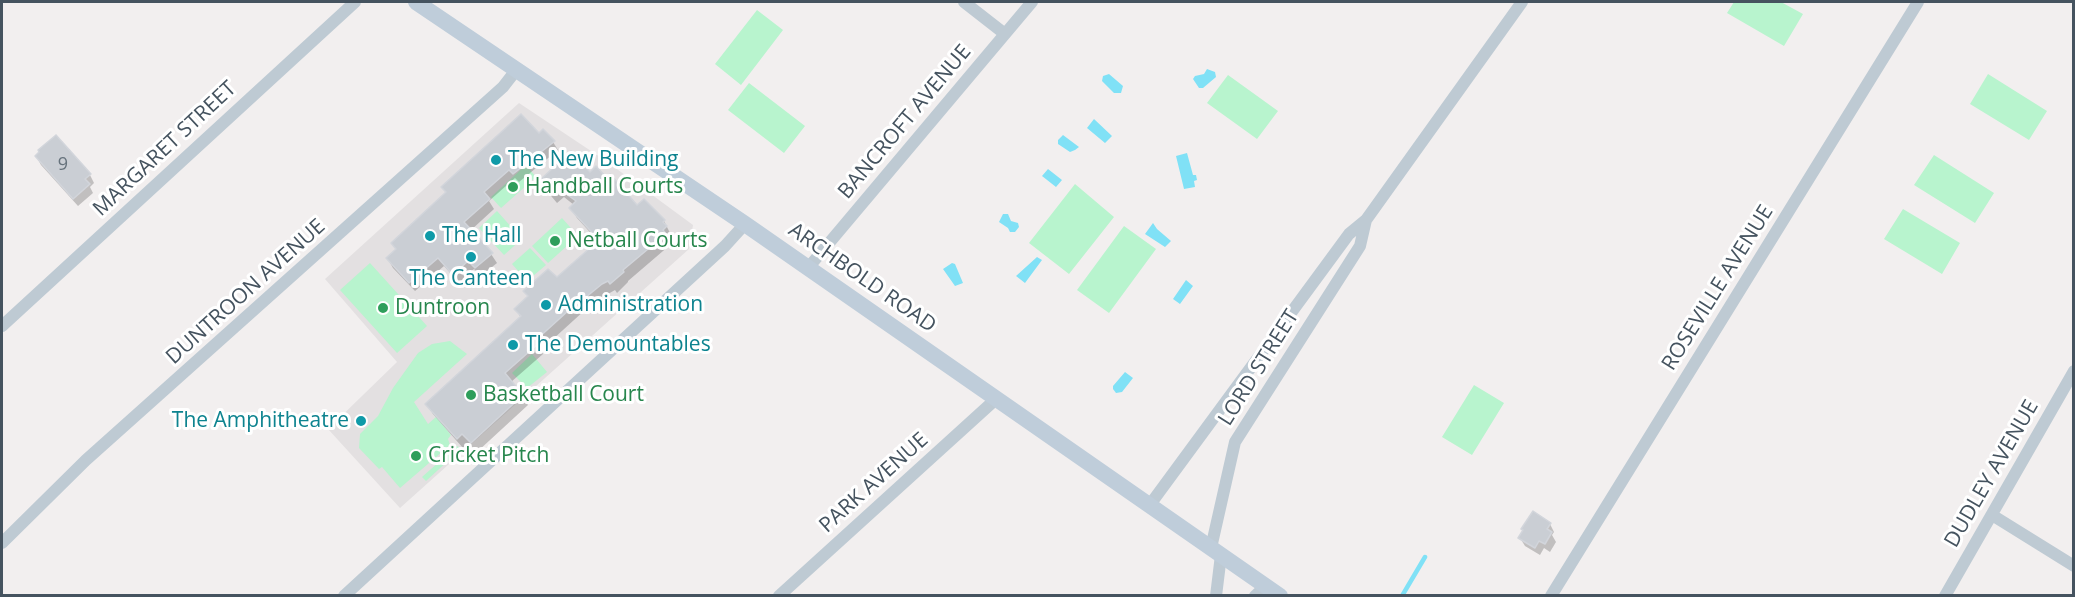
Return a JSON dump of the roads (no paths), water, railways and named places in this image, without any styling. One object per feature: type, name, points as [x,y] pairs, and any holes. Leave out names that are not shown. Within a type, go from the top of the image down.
[{"type":"main road","name":"ARCHBOLD ROAD","points":[[416,2],[746,224],[1216,552],[1261,591],[1280,596]]},
{"type":"street","name":"MARGARET STREET","points":[[2,326],[355,2]]},
{"type":"street","points":[[964,2],[1005,34]]},
{"type":"street","name":"BANCROFT AVENUE","points":[[808,268],[1032,2]]},
{"type":"street","name":"LORD STREET","points":[[1149,506],[1349,234],[1366,220],[1522,2]]},
{"type":"street","name":"ROSEVILLE AVENUE","points":[[1551,596],[1918,2]]},
{"type":"street","name":"DUNTROON AVENUE","points":[[2,543],[86,460],[494,96],[517,69]]},
{"type":"street","name":"LORD STREET","points":[[1216,596],[1216,552],[1235,442],[1360,246],[1366,220]]},
{"type":"street","points":[[344,596],[725,246],[746,224]]},
{"type":"street","name":"DUDLEY AVENUE","points":[[1945,596],[2073,371]]},
{"type":"street","name":"PARK AVENUE","points":[[779,596],[996,399]]},
{"type":"street","points":[[1992,515],[2073,566]]},
{"type":"water","points":[[1207,69],[1215,72],[1216,77],[1203,88],[1199,88],[1193,79],[1195,76],[1204,74]]},
{"type":"water","points":[[1109,74],[1123,86],[1121,93],[1114,93],[1102,81],[1103,76]]},
{"type":"water","points":[[1094,119],[1112,136],[1105,143],[1087,128]]},
{"type":"water","points":[[1063,135],[1079,147],[1070,152],[1058,144],[1058,140]]},
{"type":"water","points":[[1187,153],[1193,175],[1196,175],[1197,180],[1194,181],[1195,187],[1184,189],[1176,156]]},
{"type":"water","points":[[1048,169],[1062,180],[1056,187],[1042,176]]},
{"type":"water","points":[[1003,214],[1008,214],[1011,221],[1018,223],[1019,227],[1015,232],[1010,232],[999,222]]},
{"type":"water","points":[[1153,223],[1171,241],[1165,247],[1145,234]]},
{"type":"water","points":[[1037,257],[1042,260],[1025,283],[1016,276]]},
{"type":"water","points":[[952,263],[955,264],[963,283],[955,286],[943,269]]},
{"type":"water","points":[[1186,280],[1193,286],[1180,304],[1173,299]]},
{"type":"water","points":[[1125,372],[1133,378],[1122,392],[1116,393],[1113,386]]},
{"type":"waterway","points":[[1402,596],[1425,557]]},
{"type":"place","name":"The New Building","points":[[496,160]]},
{"type":"place","name":"Handball Courts","points":[[513,187]]},
{"type":"place","name":"The Hall","points":[[430,236]]},
{"type":"place","name":"Netball Courts","points":[[555,241]]},
{"type":"place","name":"The Canteen","points":[[471,257]]},
{"type":"place","name":"Administration","points":[[546,305]]},
{"type":"place","name":"Duntroon","points":[[383,308]]},
{"type":"place","name":"The Demountables","points":[[513,345]]},
{"type":"place","name":"Basketball Court","points":[[471,395]]},
{"type":"place","name":"The Amphitheatre","points":[[361,421]]},
{"type":"place","name":"Cricket Pitch","points":[[416,456]]}]
